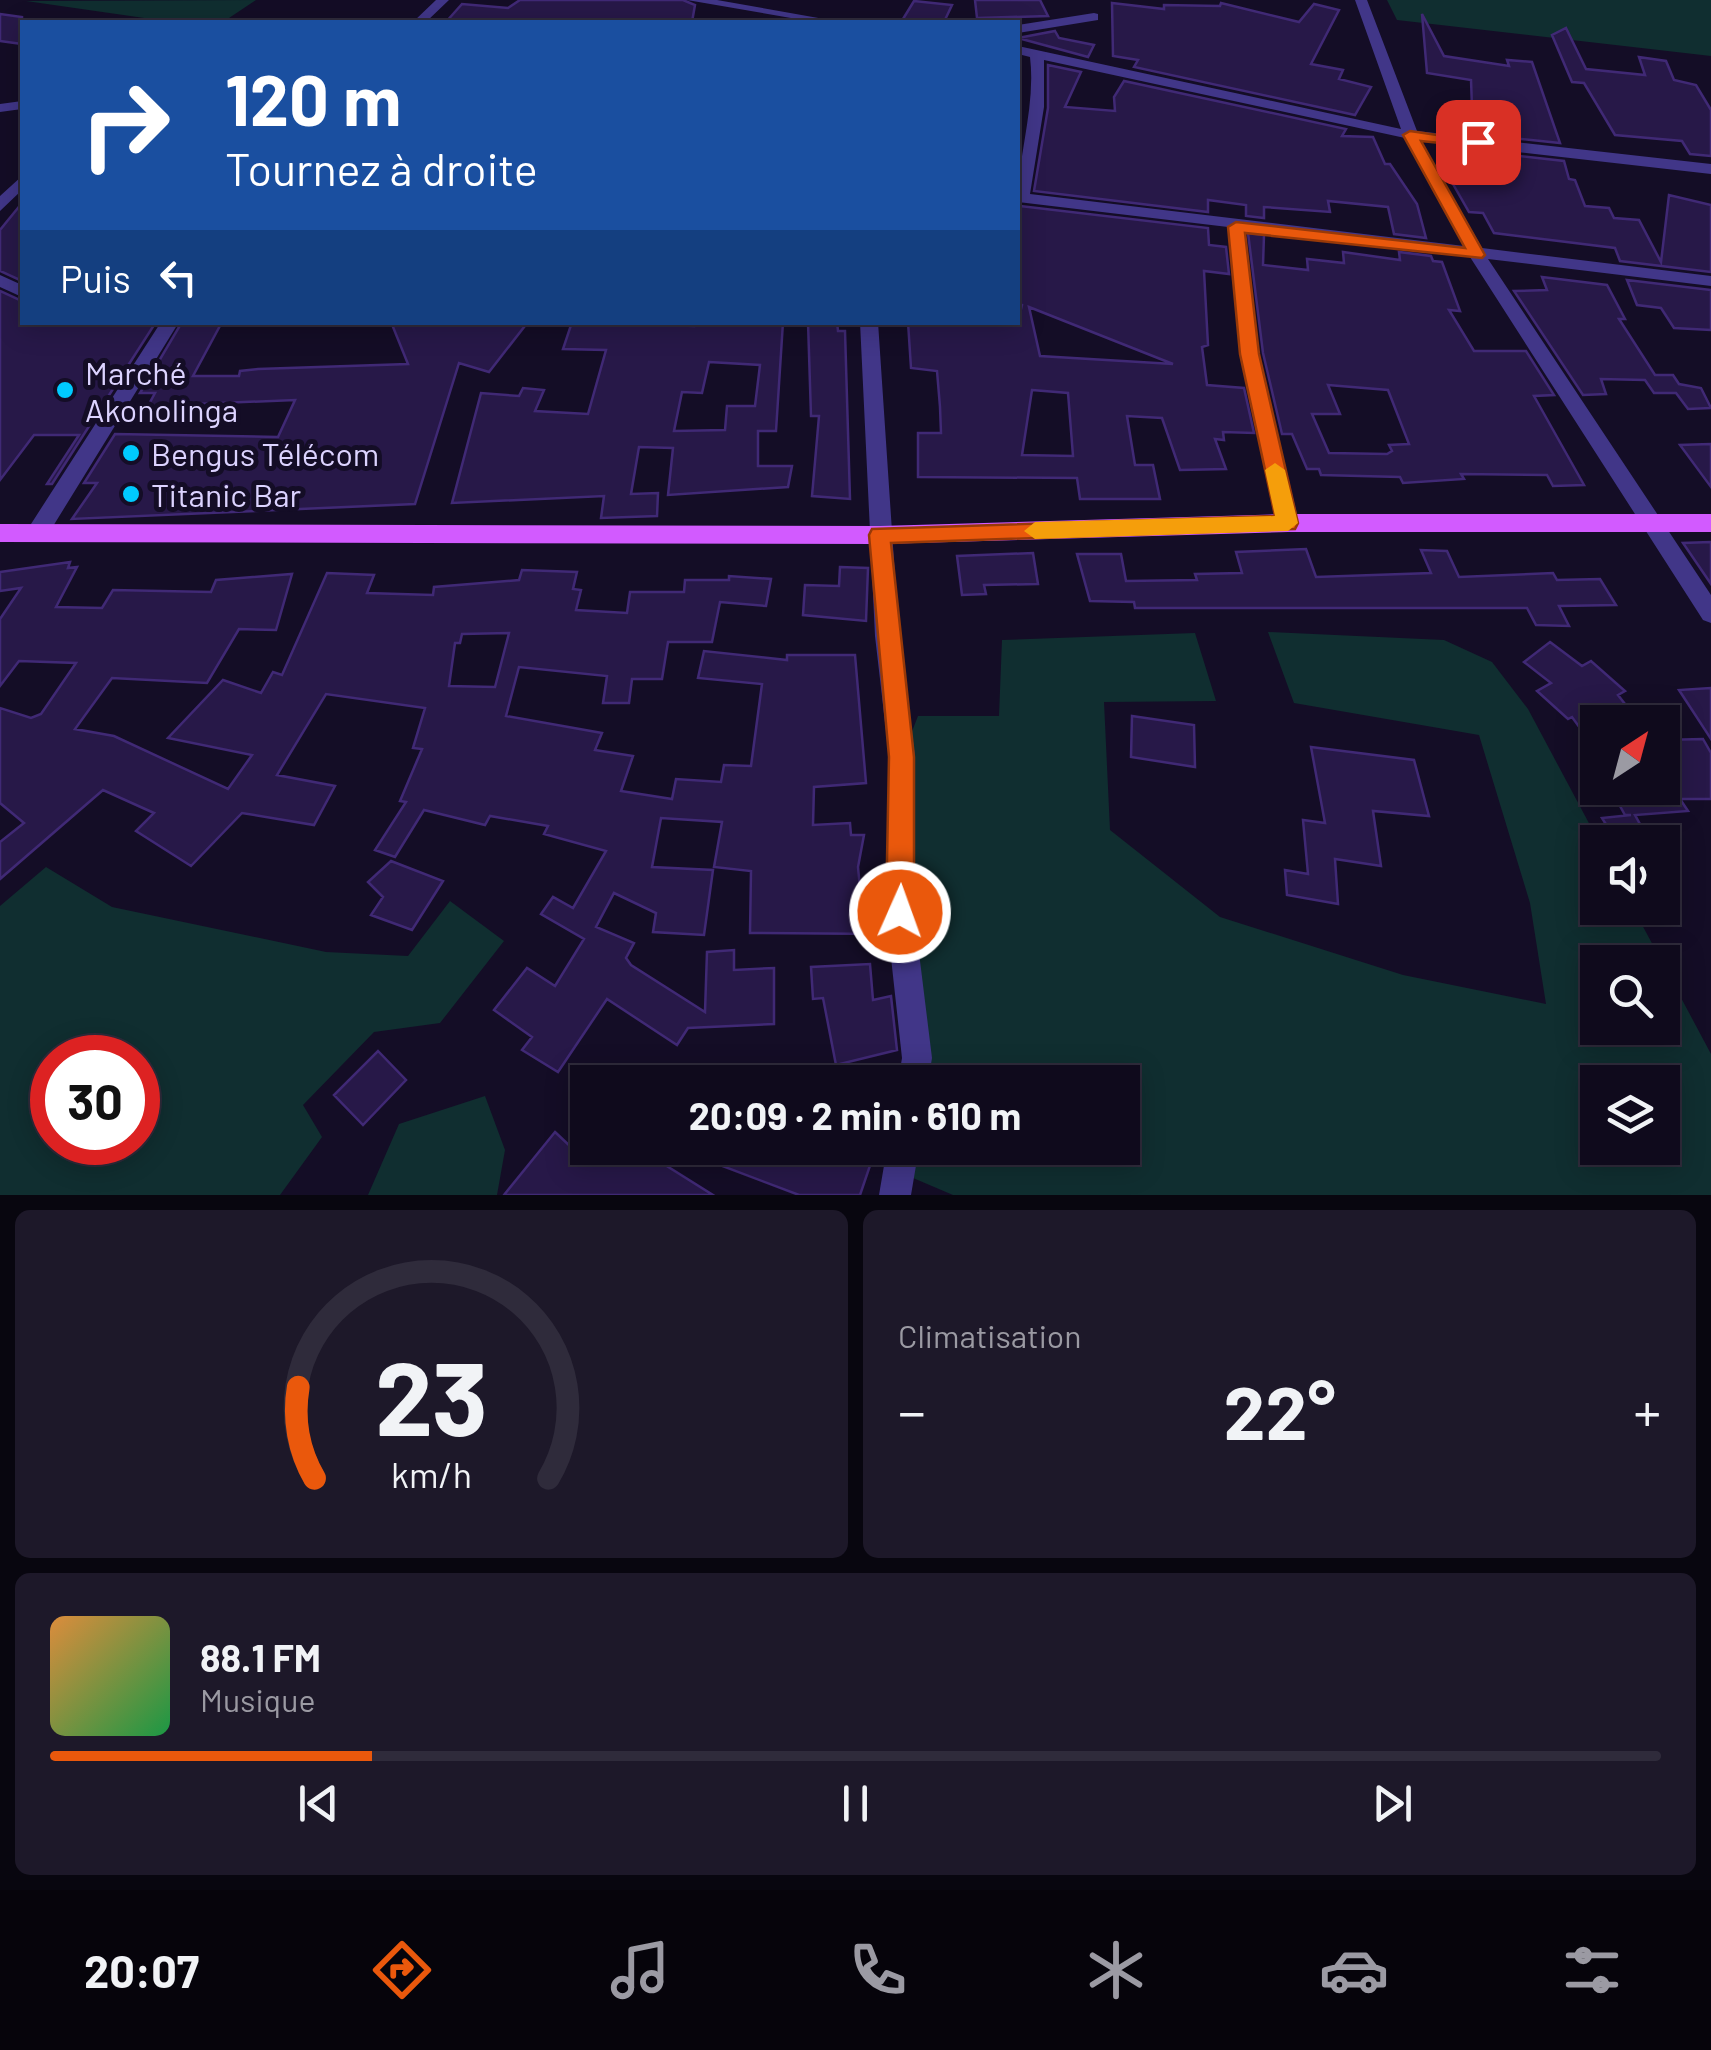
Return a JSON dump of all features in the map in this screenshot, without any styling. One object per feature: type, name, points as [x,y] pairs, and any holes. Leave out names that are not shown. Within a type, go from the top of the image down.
[{"type":"main road","points":[[0,533],[39,530],[880,535],[1288,523],[1711,523]]},
{"type":"street","points":[[421,20],[443,0]]},
{"type":"street","points":[[693,0],[823,20]]},
{"type":"street","points":[[1362,0],[1410,135],[1476,255],[1711,614]]},
{"type":"street","points":[[1020,29],[1094,17]]},
{"type":"street","points":[[1020,50],[1410,135],[1711,170]]},
{"type":"street","points":[[1020,192],[1040,74],[1036,53]]},
{"type":"street","points":[[0,206],[20,183]]},
{"type":"street","points":[[1020,198],[1711,281]]},
{"type":"street","points":[[1236,227],[1250,354],[1288,523]]},
{"type":"street","points":[[39,530],[168,325]]},
{"type":"street","points":[[870,325],[880,535],[902,757],[900,912],[916,1065]]},
{"type":"street","points":[[895,1195],[900,1165]]},
{"type":"green space","points":[[256,0],[226,20],[158,20],[26,1]]},
{"type":"green space","points":[[1387,0],[1711,0],[1711,56],[1397,20]]},
{"type":"green space","points":[[1268,632],[1444,640],[1492,662],[1528,709],[1590,825],[1580,825],[1580,925],[1642,925],[1653,945],[1580,945],[1580,1045],[1680,1045],[1680,996],[1711,1054],[1711,1195],[953,1195],[899,1172],[900,1165],[1140,1165],[1140,1065],[916,1065],[902,757],[918,716],[999,716],[1002,640],[1195,633],[1216,701],[1104,702],[1110,830],[1220,917],[1403,975],[1546,1004],[1530,903],[1479,735],[1294,703]]},
{"type":"green space","points":[[46,867],[112,907],[326,952],[408,956],[450,901],[504,941],[440,1023],[374,1032],[303,1105],[322,1137],[280,1195],[0,1195],[0,906]]},
{"type":"green space","points":[[485,1096],[505,1150],[497,1195],[368,1195],[399,1124]]},
{"type":"building","points":[[520,0],[683,0],[695,5],[692,20],[448,20],[462,4],[508,8]]},
{"type":"building","points":[[975,0],[1040,0],[1048,16],[977,18]]},
{"type":"building","points":[[914,1],[952,5],[945,20],[903,19]]},
{"type":"building","points":[[1112,3],[1164,9],[1164,5],[1221,3],[1299,22],[1314,4],[1339,10],[1311,64],[1343,70],[1339,79],[1371,87],[1355,115],[1134,67],[1138,60],[1113,56]]},
{"type":"building","points":[[0,14],[22,17],[20,44],[0,41]]},
{"type":"building","points":[[1422,14],[1444,56],[1509,66],[1507,60],[1532,62],[1560,143],[1473,134],[1471,80],[1427,73]]},
{"type":"building","points":[[1566,28],[1586,69],[1645,75],[1639,57],[1666,61],[1674,80],[1696,85],[1711,110],[1711,156],[1690,154],[1682,141],[1615,135],[1584,83],[1572,82],[1552,35]]},
{"type":"building","points":[[1055,31],[1059,38],[1094,45],[1088,57],[1020,38]]},
{"type":"building","points":[[1048,65],[1081,72],[1065,107],[1115,111],[1114,97],[1124,81],[1346,129],[1342,136],[1373,137],[1385,164],[1390,164],[1417,204],[1426,238],[1394,234],[1388,207],[1328,201],[1330,212],[1264,207],[1264,218],[1246,216],[1246,205],[1208,200],[1208,212],[1034,191],[1048,108]]},
{"type":"building","points":[[1457,149],[1564,161],[1569,179],[1575,180],[1585,206],[1609,208],[1614,218],[1639,220],[1661,262],[1669,195],[1711,205],[1711,272],[1620,261],[1615,248],[1494,233],[1483,213],[1469,212],[1449,177],[1443,156],[1459,158]]},
{"type":"building","points":[[20,205],[20,280],[0,271],[0,230]]},
{"type":"building","points":[[1020,206],[1208,228],[1209,245],[1226,247],[1229,274],[1204,271],[1208,345],[1202,347],[1207,385],[1244,388],[1254,433],[1223,432],[1224,440],[1215,439],[1226,469],[1180,470],[1162,418],[1127,416],[1135,465],[1153,465],[1160,499],[1080,499],[1077,478],[918,477],[918,433],[941,433],[940,407],[937,371],[911,368],[908,325],[1020,325]],"holes":[[[1029,307],[1173,364],[1040,356]],[[1032,390],[1068,393],[1073,456],[1022,455]]]},
{"type":"building","points":[[1248,233],[1264,235],[1263,265],[1308,270],[1307,259],[1344,263],[1343,252],[1400,260],[1399,252],[1431,256],[1433,261],[1442,262],[1460,311],[1449,310],[1474,351],[1526,351],[1554,395],[1534,396],[1584,485],[1553,486],[1547,475],[1461,474],[1464,479],[1403,483],[1400,477],[1321,475],[1319,469],[1307,469],[1292,434],[1282,434],[1263,353]],"holes":[[[1328,385],[1388,390],[1409,444],[1389,445],[1392,451],[1387,454],[1329,453],[1312,414],[1340,414]]]},
{"type":"building","points":[[1542,277],[1607,285],[1625,319],[1619,319],[1655,375],[1673,375],[1679,384],[1701,388],[1711,408],[1688,409],[1676,393],[1654,393],[1645,380],[1601,379],[1606,394],[1583,395],[1514,291],[1547,290]]},
{"type":"building","points":[[1627,280],[1711,290],[1711,330],[1674,328],[1661,308],[1637,305]]},
{"type":"building","name":"Marché Akonolinga","points":[[0,291],[20,300],[20,325],[154,325],[52,484],[47,484],[79,435],[34,435],[0,480]]},
{"type":"building","points":[[180,325],[220,325],[193,376],[239,376],[240,371],[258,369],[408,364],[392,325],[526,325],[489,372],[459,363],[415,504],[72,519],[97,483],[84,483],[115,434],[278,437],[295,400],[148,406],[155,393],[140,393]]},
{"type":"building","points":[[571,325],[783,325],[776,431],[758,431],[758,466],[792,466],[788,487],[668,495],[673,448],[639,447],[631,494],[658,493],[657,516],[601,518],[604,496],[452,503],[481,393],[519,396],[523,388],[544,390],[535,411],[588,414],[606,350],[563,349]],"holes":[[[709,362],[760,365],[755,406],[727,406],[725,430],[674,431],[682,392],[702,393]]]},
{"type":"building","points":[[808,325],[837,325],[838,331],[845,331],[850,499],[812,496],[819,416],[811,416]]},
{"type":"building","points":[[1711,444],[1711,487],[1680,445]]},
{"type":"building","points":[[1711,542],[1711,584],[1683,543]]},
{"type":"building","points":[[1306,549],[1316,577],[1431,573],[1421,550],[1447,551],[1459,577],[1553,573],[1557,580],[1600,579],[1616,605],[1559,606],[1569,626],[1536,625],[1527,608],[1135,608],[1134,602],[1090,601],[1077,554],[1121,554],[1126,581],[1197,580],[1195,574],[1242,573],[1236,552]]},
{"type":"building","points":[[1033,553],[1038,584],[984,585],[986,594],[962,595],[957,556]]},
{"type":"building","points":[[70,562],[68,568],[77,567],[56,607],[102,608],[113,590],[211,592],[216,580],[292,574],[276,630],[239,629],[207,683],[112,678],[75,729],[114,736],[228,789],[252,755],[168,738],[223,680],[261,693],[273,672],[282,675],[327,573],[374,575],[367,593],[433,595],[434,587],[519,580],[522,570],[577,572],[573,589],[581,590],[576,610],[627,613],[630,592],[684,592],[685,580],[729,580],[729,576],[771,579],[766,606],[720,602],[712,642],[668,642],[662,679],[632,679],[629,703],[603,703],[607,676],[519,667],[506,716],[602,733],[595,750],[633,756],[621,791],[672,799],[676,779],[721,782],[724,765],[751,766],[762,684],[698,678],[704,651],[787,660],[787,655],[855,655],[866,783],[814,787],[813,825],[850,823],[851,835],[864,835],[858,867],[862,909],[881,908],[882,934],[750,933],[751,871],[714,867],[722,822],[661,818],[652,867],[713,870],[704,935],[653,932],[656,913],[614,893],[596,927],[634,943],[626,958],[631,965],[705,1012],[707,952],[734,950],[734,970],[774,968],[774,1024],[688,1028],[677,1045],[607,999],[558,1072],[522,1050],[532,1037],[494,1010],[527,968],[555,986],[584,939],[541,914],[553,897],[573,908],[606,851],[544,834],[548,826],[490,816],[485,825],[424,810],[395,857],[375,850],[406,802],[400,801],[422,749],[413,748],[425,708],[326,694],[277,775],[335,786],[314,825],[242,813],[191,866],[136,831],[154,813],[103,790],[0,879],[0,842],[24,823],[0,803],[0,708],[31,718],[41,714],[76,663],[19,661],[0,686],[0,619],[21,588],[0,591],[0,572]],"holes":[[[509,633],[495,687],[449,686],[455,643],[460,643],[462,634]]]},
{"type":"building","points":[[840,567],[868,568],[866,621],[803,615],[805,585],[839,586]]},
{"type":"building","points":[[1550,642],[1582,666],[1591,661],[1625,691],[1618,695],[1626,705],[1580,705],[1580,728],[1572,717],[1568,719],[1537,691],[1551,683],[1524,662]]},
{"type":"building","points":[[1711,688],[1711,739],[1679,690]]},
{"type":"building","points":[[1132,716],[1194,725],[1195,767],[1131,757]]},
{"type":"building","points":[[1703,739],[1711,753],[1711,799],[1680,799],[1680,740]]},
{"type":"building","points":[[1311,747],[1414,760],[1429,816],[1373,811],[1381,866],[1335,859],[1338,904],[1287,895],[1285,870],[1308,874],[1303,820],[1325,823]]},
{"type":"building","points":[[1680,799],[1688,811],[1635,815],[1641,825],[1606,825],[1602,818],[1631,815],[1625,815],[1619,805],[1680,805]]},
{"type":"building","points":[[391,861],[443,881],[412,930],[371,915],[383,897],[368,882]]},
{"type":"building","points":[[870,964],[873,1000],[891,996],[897,1050],[836,1065],[823,998],[813,999],[811,967]]},
{"type":"building","points":[[378,1051],[406,1080],[363,1125],[334,1095]]},
{"type":"building","points":[[555,1132],[570,1146],[570,1165],[665,1165],[713,1195],[504,1195]]},
{"type":"building","points":[[720,1165],[870,1165],[860,1195],[799,1195]]},
{"type":"slow traffic","points":[[1035,531],[1288,523],[1275,470]]},
{"type":"place","name":"Marché Akonolinga","points":[[65,390]]},
{"type":"place","name":"Bengus Télécom","points":[[131,453]]},
{"type":"place","name":"Titanic Bar","points":[[131,494]]},
{"type":"route","points":[[900,912],[902,757],[880,535],[1288,523],[1250,354],[1236,227],[1476,255],[1410,135],[1478,142]]}]
